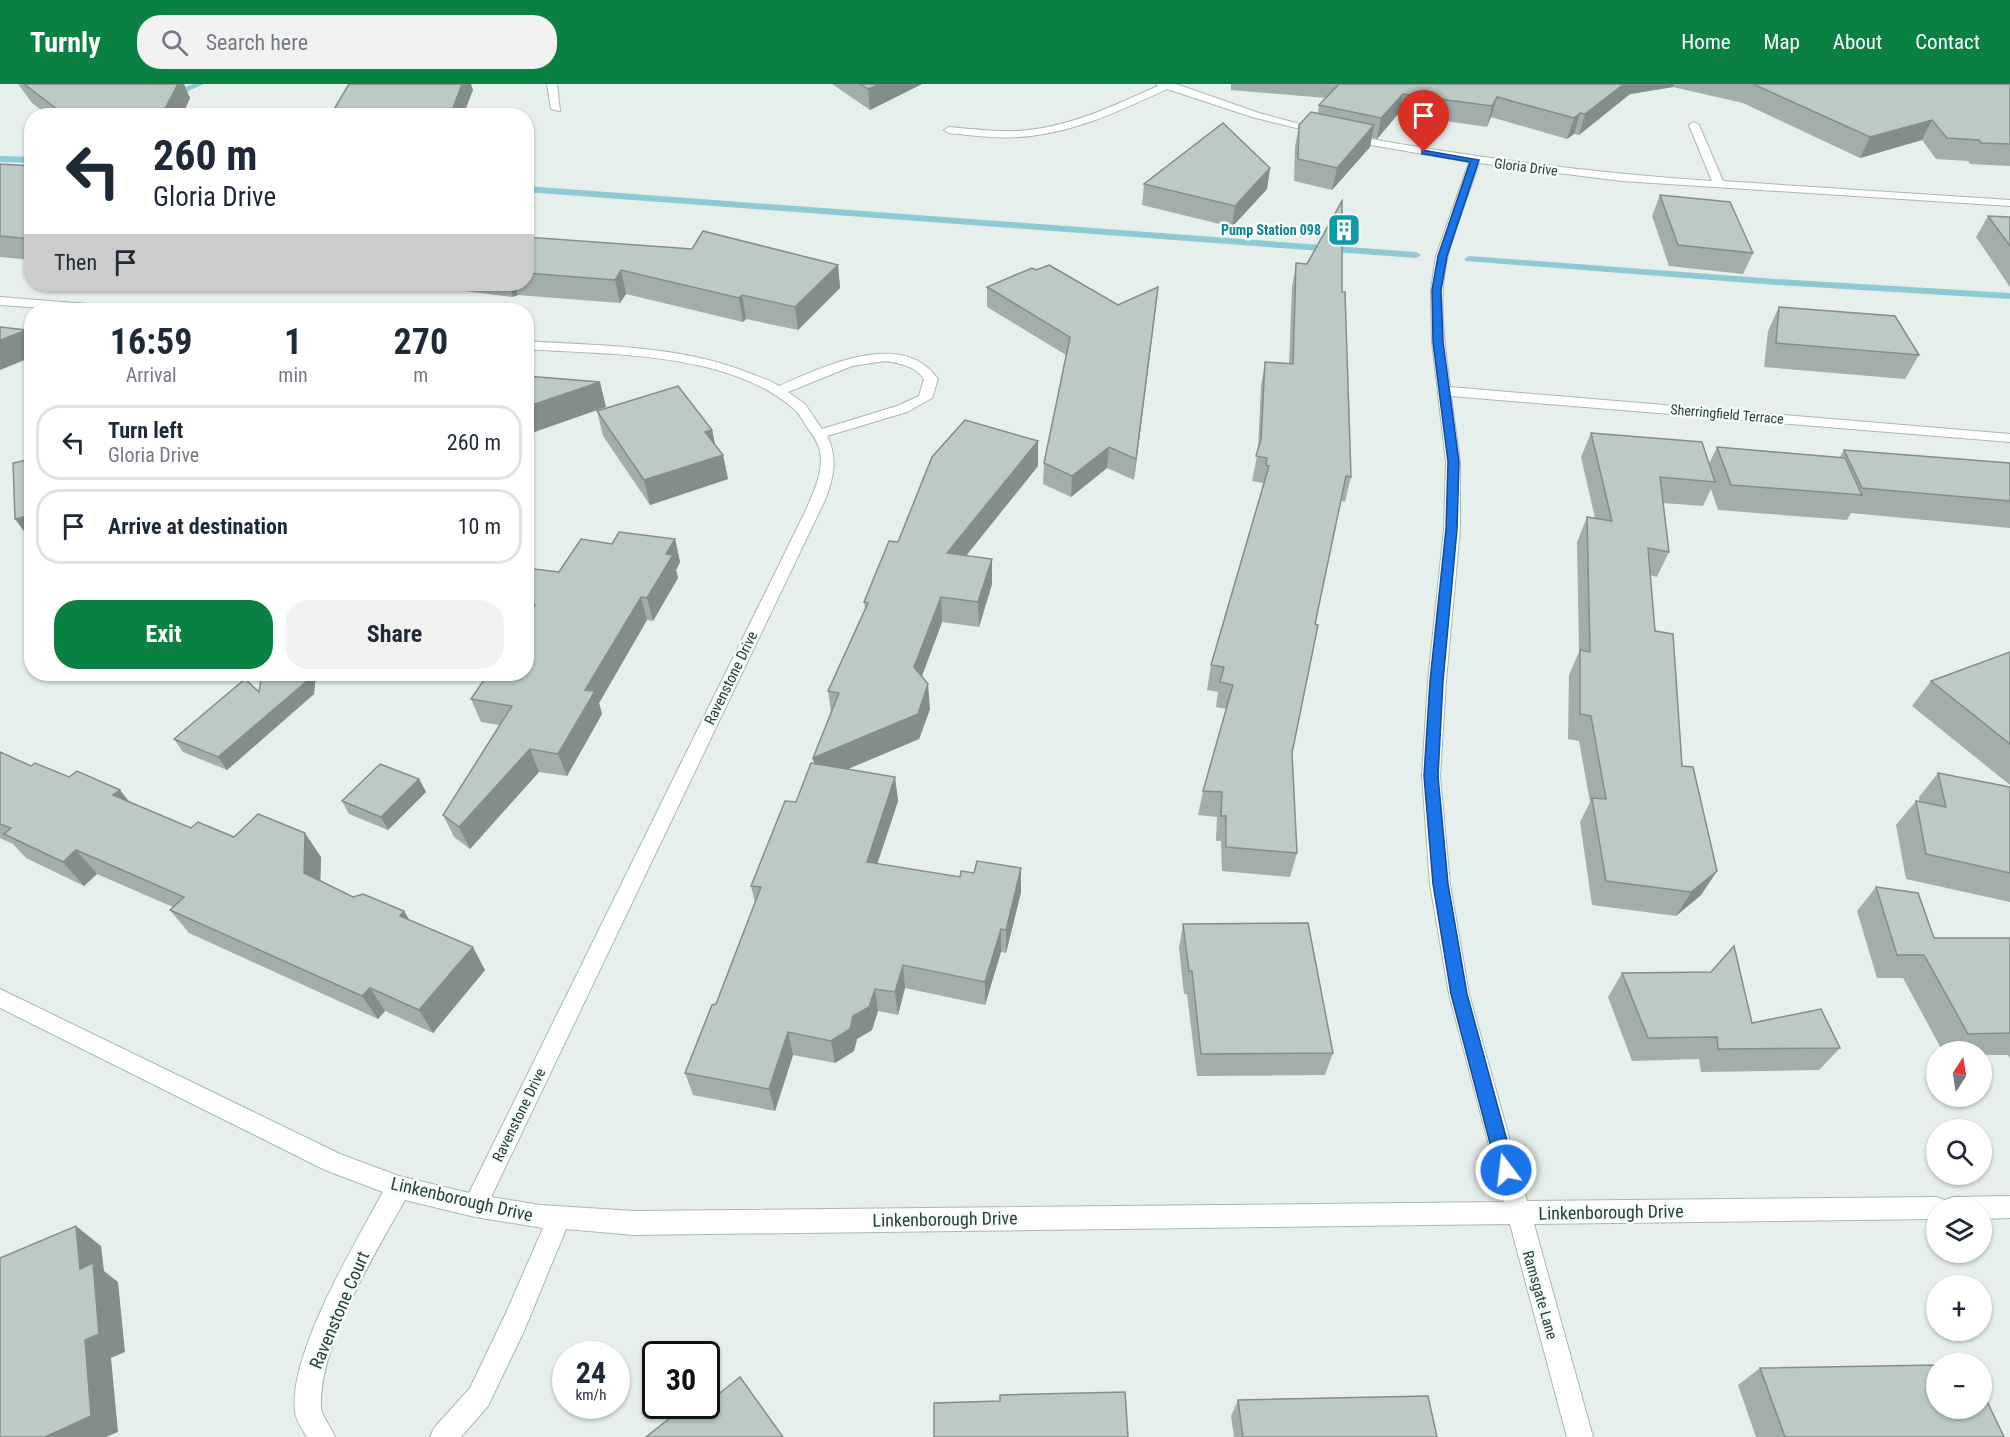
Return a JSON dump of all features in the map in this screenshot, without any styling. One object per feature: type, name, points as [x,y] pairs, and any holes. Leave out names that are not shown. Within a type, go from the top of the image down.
[{"type":"street","points":[[552,84],[556,109]]},
{"type":"street","points":[[949,130],[1002,134],[1059,128],[1105,114],[1166,85]]},
{"type":"street","name":"Gloria Drive","points":[[1166,85],[1256,115],[1344,137],[1475,160],[1558,171],[1719,184],[2010,203]]},
{"type":"street","points":[[1694,125],[1719,184]]},
{"type":"street","name":"Ramsgate Lane","points":[[1475,160],[1443,256],[1437,290],[1438,342],[1454,462],[1452,529],[1437,681],[1431,776],[1440,884],[1459,994],[1580,1437]]},
{"type":"street","points":[[0,301],[25,303]]},
{"type":"street","name":"Ravenstone Drive","points":[[475,1206],[824,482],[827,452],[807,411],[780,390],[742,372],[708,363],[534,346]]},
{"type":"street","points":[[780,390],[846,364],[873,358],[896,359],[920,366],[932,380],[925,398],[917,402],[902,409],[819,434]]},
{"type":"street","name":"Sherringfield Terrace","points":[[1444,391],[2010,438]]},
{"type":"street","name":"Linkenborough Drive","points":[[0,998],[333,1162],[399,1187],[475,1206],[559,1217],[634,1223],[1926,1208]]},
{"type":"street","name":"Ravenstone Court","points":[[322,1437],[308,1413],[312,1365],[354,1268],[399,1187]]},
{"type":"street","points":[[1992,1207],[2010,1207]]},
{"type":"street","points":[[443,1437],[479,1397],[515,1322],[559,1217]]},
{"type":"building","points":[[24,84],[178,84],[165,108],[56,108]]},
{"type":"building","points":[[349,84],[462,84],[453,108],[335,108]]},
{"type":"building","points":[[860,84],[880,84],[868,89]]},
{"type":"building","points":[[1339,84],[1624,84],[1585,114],[1580,113],[1574,118],[1497,97],[1492,106],[1403,94],[1381,118],[1319,105]]},
{"type":"building","points":[[1753,84],[2010,84],[2010,144],[1947,138],[1932,120],[1870,137]]},
{"type":"building","points":[[1311,112],[1374,125],[1337,168],[1298,159],[1299,125]]},
{"type":"building","points":[[1223,123],[1270,168],[1235,206],[1144,184]]},
{"type":"building","points":[[0,164],[24,166],[24,238],[0,236]]},
{"type":"building","points":[[1660,195],[1730,202],[1753,253],[1678,245]]},
{"type":"building","points":[[1342,201],[1342,292],[1345,292],[1351,477],[1346,476],[1315,624],[1318,625],[1292,753],[1297,853],[1226,847],[1226,816],[1221,816],[1222,792],[1203,791],[1233,685],[1220,682],[1224,667],[1211,665],[1269,466],[1266,465],[1267,458],[1256,456],[1261,439],[1265,362],[1293,364],[1296,263],[1307,264]]},
{"type":"building","points":[[1988,216],[2010,217],[2010,246]]},
{"type":"building","points":[[703,231],[838,265],[795,307],[742,295],[739,298],[621,270],[615,280],[534,274],[534,238],[692,249]]},
{"type":"building","points":[[1049,265],[1118,305],[1158,287],[1136,459],[1109,447],[1072,476],[1044,463],[1070,337],[987,287],[1032,268],[1036,270]]},
{"type":"building","points":[[1779,307],[1895,316],[1919,355],[1776,343]]},
{"type":"building","points":[[0,327],[24,330],[24,331],[0,340]]},
{"type":"building","points":[[534,377],[600,382],[534,404]]},
{"type":"building","points":[[678,386],[712,430],[705,432],[723,455],[644,480],[597,411]]},
{"type":"building","points":[[965,420],[1038,441],[947,553],[992,559],[978,602],[941,597],[914,667],[928,684],[918,714],[813,758],[839,693],[828,691],[868,603],[864,602],[889,541],[898,542],[932,457]]},
{"type":"building","points":[[1591,433],[1702,442],[1715,482],[1660,477],[1669,552],[1648,548],[1655,631],[1673,634],[1682,766],[1693,767],[1717,871],[1691,892],[1606,881],[1592,798],[1606,799],[1591,716],[1580,714],[1580,650],[1590,652],[1587,517],[1612,521]]},
{"type":"building","points":[[1717,447],[1845,458],[1862,495],[1731,485]]},
{"type":"building","points":[[1844,450],[2010,463],[2010,501],[1862,488]]},
{"type":"building","points":[[24,461],[24,517],[15,519],[13,463]]},
{"type":"building","points":[[619,532],[675,539],[666,554],[673,555],[647,598],[641,597],[585,690],[595,691],[558,754],[530,749],[459,827],[443,815],[512,706],[471,699],[483,681],[534,681],[534,569],[559,572],[581,539],[612,544]]},
{"type":"building","points":[[2010,652],[2010,744],[1931,681]]},
{"type":"building","points":[[243,681],[247,681],[259,692],[261,681],[307,681],[218,757],[174,739]]},
{"type":"building","points":[[0,752],[31,766],[35,763],[69,777],[77,771],[120,790],[113,795],[191,828],[198,822],[234,837],[258,814],[305,833],[304,873],[353,897],[363,894],[404,911],[400,916],[473,947],[419,1010],[370,988],[362,996],[170,910],[184,897],[76,850],[63,862],[4,834],[11,828],[0,824]]},
{"type":"building","points":[[811,763],[895,777],[867,862],[960,877],[961,871],[974,873],[977,861],[1021,868],[1006,930],[1001,929],[985,982],[903,965],[895,992],[875,989],[869,1007],[853,1016],[850,1029],[831,1041],[788,1032],[769,1089],[685,1073],[712,1005],[716,1004],[761,887],[751,886],[785,801],[796,802]]},
{"type":"building","points":[[380,764],[419,779],[381,817],[342,801]]},
{"type":"building","points":[[1938,773],[2010,787],[2010,873],[1926,854],[1916,801],[1946,807]]},
{"type":"building","points":[[1876,887],[1918,893],[1934,938],[2010,938],[2010,1033],[1968,1034],[1924,955],[1897,955]]},
{"type":"building","points":[[1308,923],[1333,1053],[1201,1054],[1192,971],[1189,971],[1183,924]]},
{"type":"building","points":[[1734,946],[1752,1023],[1821,1009],[1840,1048],[1718,1049],[1717,1037],[1648,1038],[1622,973],[1711,972]]},
{"type":"building","points":[[76,1226],[80,1269],[93,1263],[99,1334],[85,1340],[91,1416],[45,1437],[0,1437],[0,1258]]},
{"type":"building","points":[[1926,1365],[1926,1419],[1992,1419],[1992,1412],[2004,1437],[1785,1437],[1760,1368]]},
{"type":"building","points":[[740,1377],[783,1437],[646,1437],[669,1419],[720,1419],[720,1393]]},
{"type":"building","points":[[1125,1392],[1128,1437],[934,1437],[934,1403],[1000,1401],[1000,1395]]},
{"type":"building","points":[[1428,1396],[1437,1437],[1243,1437],[1238,1400]]},
{"type":"waterway","points":[[169,96],[200,84]]},
{"type":"waterway","points":[[0,159],[24,160]]},
{"type":"waterway","points":[[534,190],[1416,255]]},
{"type":"waterway","points":[[1469,259],[1776,282],[2010,296]]},
{"type":"place","name":"Pump Station 098","points":[[1344,230]]},
{"type":"route","points":[[1424,152],[1475,160],[1443,256],[1437,290],[1438,342],[1454,462],[1452,529],[1437,681],[1431,776],[1440,884],[1459,994],[1506,1170]]}]
